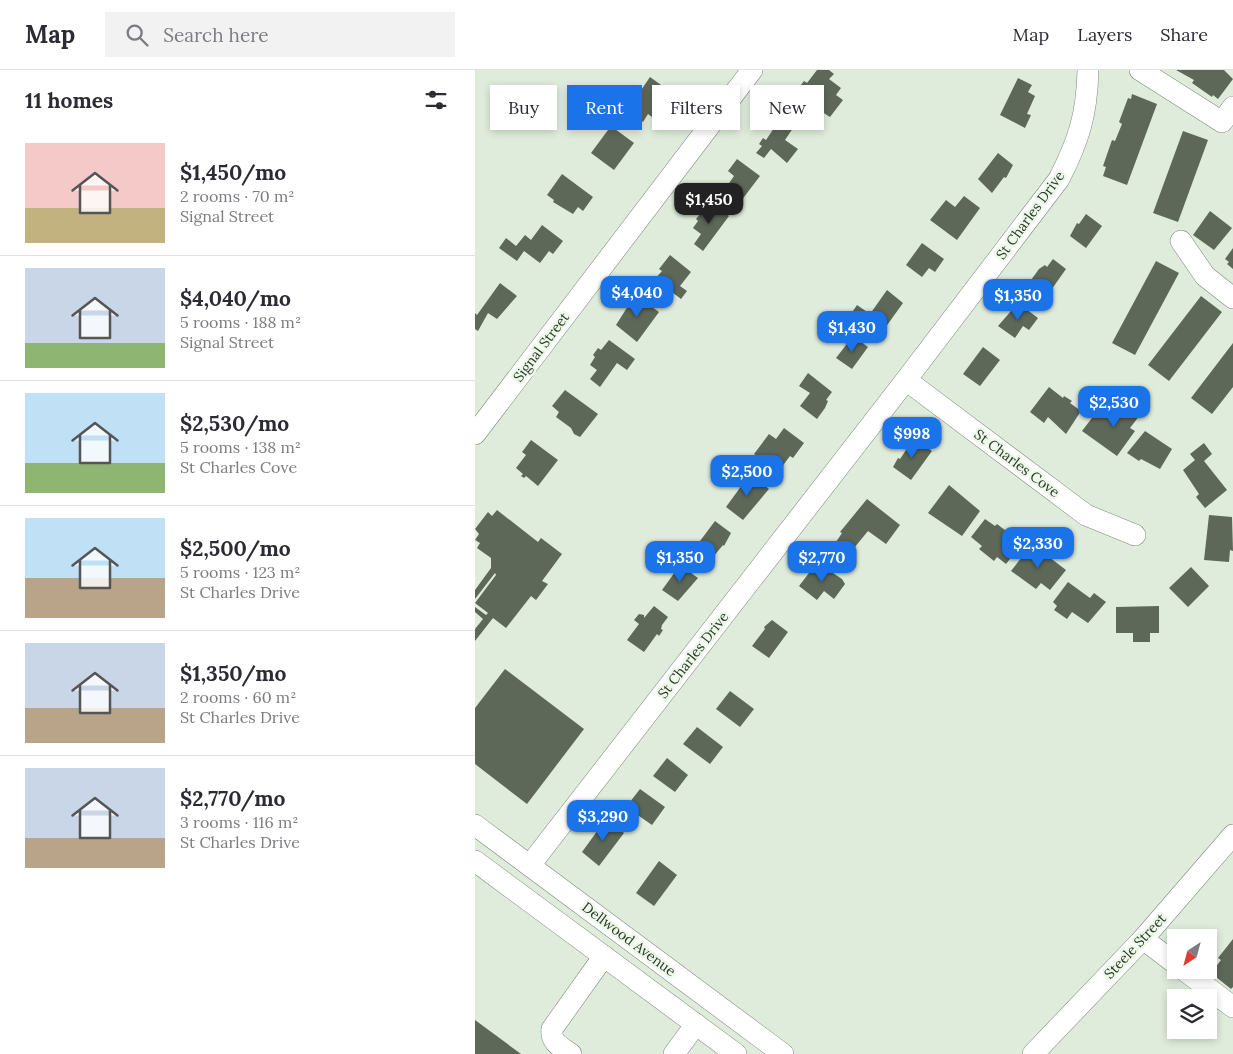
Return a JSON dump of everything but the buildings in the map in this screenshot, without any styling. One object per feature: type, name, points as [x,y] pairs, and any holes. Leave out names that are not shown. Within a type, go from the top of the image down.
[{"type":"street","name":"Signal Street","points":[[475,434],[752,70]]},
{"type":"street","name":"St Charles Drive","points":[[530,865],[906,380],[1059,179],[1078,138],[1087,103],[1088,70]]},
{"type":"street","points":[[1140,70],[1229,120]]},
{"type":"street","points":[[1181,241],[1205,276],[1233,298]]},
{"type":"street","name":"St Charles Cove","points":[[906,380],[1086,515],[1135,534]]},
{"type":"street","name":"Dellwood Avenue","points":[[475,825],[783,1054]]},
{"type":"street","name":"Steele Street","points":[[1033,1054],[1143,939],[1233,835]]},
{"type":"street","name":"Dellwood Avenue","points":[[475,861],[736,1054]]},
{"type":"street","points":[[1143,939],[1167,957]]},
{"type":"street","points":[[571,1054],[555,1042],[551,1034],[552,1029],[604,956]]},
{"type":"street","points":[[1196,979],[1233,1007]]},
{"type":"street","points":[[674,1054],[696,1024]]}]
